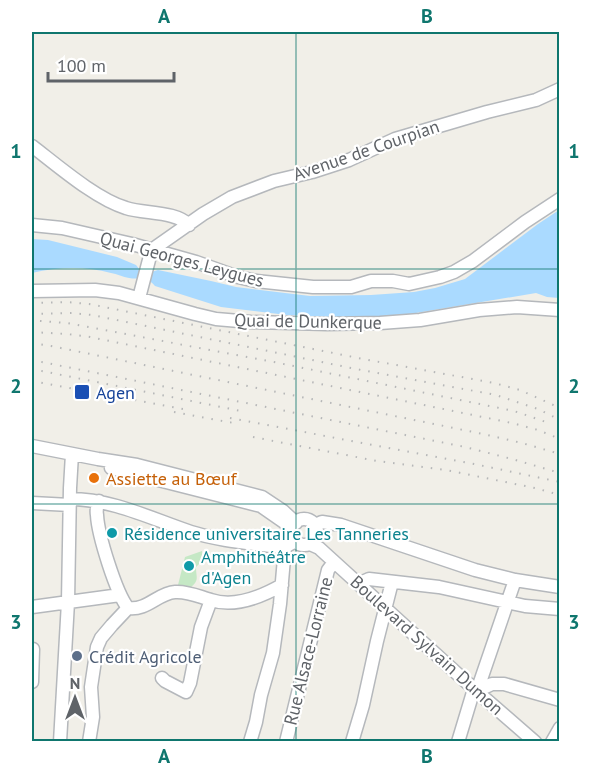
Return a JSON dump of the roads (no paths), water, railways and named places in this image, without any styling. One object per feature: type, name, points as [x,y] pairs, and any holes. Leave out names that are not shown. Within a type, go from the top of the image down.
[{"type":"street","name":"Avenue de Courpian","points":[[151,254],[156,247],[203,214],[232,197],[256,187],[349,160],[395,139],[536,100],[560,89]]},
{"type":"street","points":[[32,146],[110,201],[126,208],[183,219],[189,225]]},
{"type":"street","name":"Quai Georges Leygues","points":[[32,225],[81,232],[132,244],[151,254],[196,262],[256,281],[313,287],[351,287],[371,281],[409,284],[440,277],[468,265],[560,199]]},
{"type":"street","points":[[173,217],[203,214]]},
{"type":"street","points":[[140,296],[151,254]]},
{"type":"street","name":"Quai de Dunkerque","points":[[32,291],[95,290],[140,296],[216,319],[251,322],[380,323],[518,307],[560,310]]},
{"type":"street","name":"Quai de Dunkerque","points":[[479,310],[520,301],[560,302]]},
{"type":"street","points":[[32,446],[72,459],[136,465],[262,497],[283,511],[292,535]]},
{"type":"street","points":[[60,741],[68,602],[72,459]]},
{"type":"street","points":[[100,460],[108,467],[261,506],[284,522],[292,535],[303,545],[315,543],[317,533],[315,525],[306,520],[292,535],[282,585],[273,653],[250,741]]},
{"type":"street","points":[[32,502],[99,501],[193,532],[224,539],[292,535]]},
{"type":"street","points":[[99,501],[96,513],[98,527],[120,595],[128,608]]},
{"type":"street","points":[[315,525],[322,522],[341,525],[457,565],[515,580],[560,587]]},
{"type":"street","name":"Boulevard Sylvain Dumon","points":[[315,543],[535,741]]},
{"type":"street","name":"Rue Alsace-Lorraine","points":[[286,741],[328,570],[334,562]]},
{"type":"street","points":[[358,584],[369,579],[439,587],[507,602],[560,609]]},
{"type":"street","points":[[458,741],[515,580]]},
{"type":"street","points":[[352,741],[363,705],[392,582]]},
{"type":"street","points":[[89,741],[93,717],[90,696],[97,647],[101,638],[128,608],[141,608],[173,591],[226,603],[239,602],[282,585]]},
{"type":"street","points":[[32,607],[120,595]]},
{"type":"street","points":[[162,678],[186,692],[190,683],[201,627],[210,600]]},
{"type":"street","points":[[32,649],[32,682]]},
{"type":"street","points":[[475,689],[492,684],[504,684],[560,700]]},
{"type":"street","points":[[552,741],[560,728]]},
{"type":"water","points":[[559,210],[559,298],[536,293],[404,315],[353,318],[287,315],[221,307],[155,286],[145,279],[129,278],[91,269],[52,269],[32,273],[32,239],[48,240],[117,257],[148,273],[158,270],[236,287],[310,296],[414,292],[465,279]]},
{"type":"railway","points":[[32,303],[89,304],[494,383],[520,390],[560,408]]},
{"type":"railway","points":[[32,314],[92,315],[496,395],[538,409],[560,420]]},
{"type":"railway","points":[[40,321],[67,323],[274,362],[514,411],[549,423]]},
{"type":"railway","points":[[32,332],[90,337],[512,423],[560,439]]},
{"type":"railway","points":[[32,343],[483,434],[560,454]]},
{"type":"railway","points":[[32,360],[465,447],[560,473]]},
{"type":"railway","points":[[32,369],[246,412]]},
{"type":"railway","points":[[32,381],[183,409]]},
{"type":"railway","points":[[174,412],[239,424]]},
{"type":"railway","points":[[230,418],[560,482]]},
{"type":"railway","points":[[253,437],[377,461],[446,470],[560,495]]},
{"type":"place","name":"Agen","points":[[82,392]]},
{"type":"place","name":"Assiette au Bœuf","points":[[94,478]]},
{"type":"place","name":"Résidence universitaire Les Tanneries","points":[[112,533]]},
{"type":"place","name":"Amphithéâtre d'Agen","points":[[189,566]]},
{"type":"place","name":"Crédit Agricole","points":[[77,656]]}]
